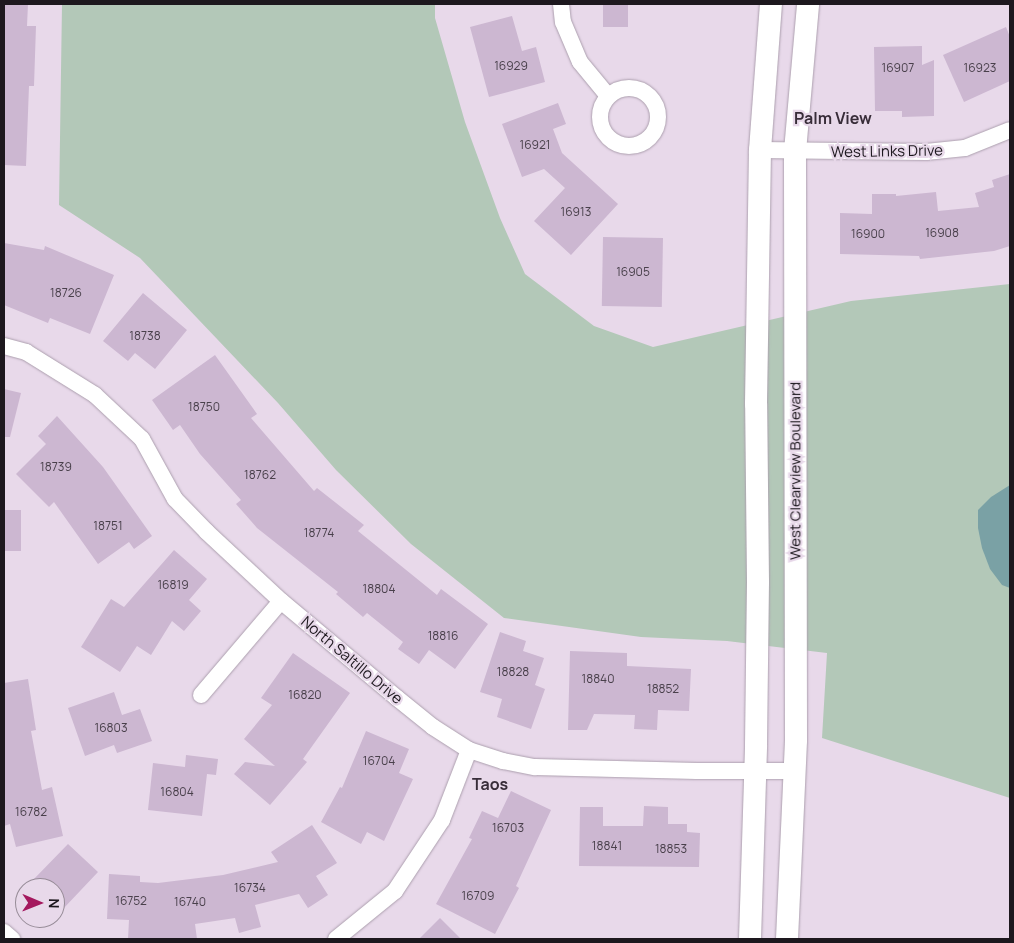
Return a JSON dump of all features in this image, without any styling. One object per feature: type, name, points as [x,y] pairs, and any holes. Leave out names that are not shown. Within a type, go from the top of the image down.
[{"type":"street","points":[[561,4],[563,22],[580,62],[608,96]]},
{"type":"street","points":[[750,939],[756,771],[758,582],[756,404],[760,150],[771,4]]},
{"type":"street","name":"West Clearview Boulevard","points":[[787,939],[795,771],[795,151],[808,4]]},
{"type":"street","name":"West Links Drive","points":[[760,150],[926,152],[965,148],[1010,130]]},
{"type":"street","name":"North Saltillo Drive","points":[[4,346],[26,352],[95,395],[142,439],[175,499],[206,532],[281,601],[433,728],[469,750],[503,761],[535,767],[795,771]]},
{"type":"street","points":[[201,694],[281,601]]},
{"type":"street","points":[[336,939],[395,891],[442,820],[469,750]]},
{"type":"street","points":[[4,932],[12,939]]},
{"type":"shaded area","points":[[62,4],[435,4],[435,18],[465,122],[500,218],[525,274],[594,326],[653,347],[851,301],[1010,284],[1010,798],[822,738],[827,653],[727,641],[641,637],[504,618],[411,544],[336,470],[278,403],[140,258],[59,205]]},
{"type":"shaded area","points":[[1010,485],[1010,588],[1002,585],[990,569],[982,548],[978,528],[978,510],[991,497]]},
{"type":"building","points":[[4,4],[28,4],[27,26],[36,26],[34,86],[29,86],[26,166],[4,165]]},
{"type":"building","points":[[603,4],[628,4],[628,27],[603,27]]},
{"type":"building","points":[[512,16],[522,51],[536,47],[545,82],[489,97],[470,27]]},
{"type":"building","points":[[1006,27],[1010,37],[1010,81],[964,102],[943,55]]},
{"type":"building","points":[[922,46],[922,65],[934,60],[934,116],[902,117],[902,111],[875,111],[874,47]]},
{"type":"building","points":[[558,103],[566,124],[553,129],[562,153],[618,204],[571,255],[534,221],[565,188],[544,169],[522,177],[502,124]]},
{"type":"building","points":[[1010,174],[1010,246],[994,251],[920,259],[919,256],[840,254],[840,213],[872,214],[872,194],[896,194],[896,196],[936,192],[938,211],[979,207],[975,193],[994,187],[992,180]]},
{"type":"building","points":[[603,237],[663,238],[662,307],[602,306]]},
{"type":"building","points":[[4,243],[44,250],[45,246],[114,275],[90,334],[50,318],[48,323],[4,305]]},
{"type":"building","points":[[143,293],[187,330],[155,369],[135,353],[128,361],[103,341]]},
{"type":"building","points":[[215,355],[257,414],[251,418],[314,491],[317,488],[364,525],[358,531],[437,595],[441,589],[488,624],[455,669],[429,650],[419,664],[398,649],[403,642],[367,613],[363,617],[336,594],[338,592],[257,528],[236,504],[241,500],[200,454],[180,425],[173,430],[152,400]]},
{"type":"building","points":[[4,389],[21,393],[10,437],[4,437]]},
{"type":"building","points":[[57,416],[103,467],[152,536],[134,549],[129,542],[98,564],[54,502],[49,507],[16,474],[46,444],[38,436]]},
{"type":"building","points":[[4,510],[21,510],[21,551],[4,551]]},
{"type":"building","points":[[174,550],[207,579],[189,600],[201,611],[184,631],[172,621],[151,655],[137,646],[120,672],[81,647],[111,599],[124,607]]},
{"type":"building","points":[[500,632],[526,641],[523,651],[544,658],[535,685],[545,689],[531,729],[497,717],[502,699],[480,692]]},
{"type":"building","points":[[570,651],[627,653],[627,666],[691,669],[689,711],[658,710],[657,730],[634,729],[635,715],[594,714],[587,730],[568,730]]},
{"type":"building","points":[[293,653],[350,693],[303,759],[307,762],[270,805],[234,774],[245,762],[275,766],[244,739],[272,705],[261,698]]},
{"type":"building","points":[[28,679],[36,730],[31,731],[42,790],[52,787],[63,836],[16,847],[10,824],[4,826],[4,683]]},
{"type":"building","points":[[114,692],[122,715],[140,709],[152,741],[117,753],[114,745],[85,756],[68,708]]},
{"type":"building","points":[[366,731],[409,749],[399,773],[413,779],[384,841],[367,832],[361,844],[321,822],[340,787],[342,788]]},
{"type":"building","points":[[186,755],[218,759],[216,775],[207,774],[202,816],[148,810],[153,763],[185,767]]},
{"type":"building","points":[[511,791],[551,810],[516,886],[519,888],[495,934],[436,904],[472,839],[469,838],[482,811],[498,818]]},
{"type":"building","points":[[644,806],[668,807],[668,824],[687,824],[687,832],[700,833],[699,867],[579,866],[580,807],[603,807],[603,826],[643,826]]},
{"type":"building","points":[[312,825],[337,863],[316,876],[328,895],[308,908],[299,894],[255,905],[261,927],[239,933],[235,918],[195,924],[197,939],[128,939],[129,920],[107,919],[109,874],[140,876],[140,882],[158,883],[223,875],[278,862],[271,852]]},
{"type":"building","points":[[68,844],[98,872],[65,907],[65,878],[35,878]]},
{"type":"building","points":[[440,918],[461,939],[419,939]]},
{"type":"district","name":"Palm View","points":[[833,118]]},
{"type":"district","name":"Taos","points":[[490,784]]}]
